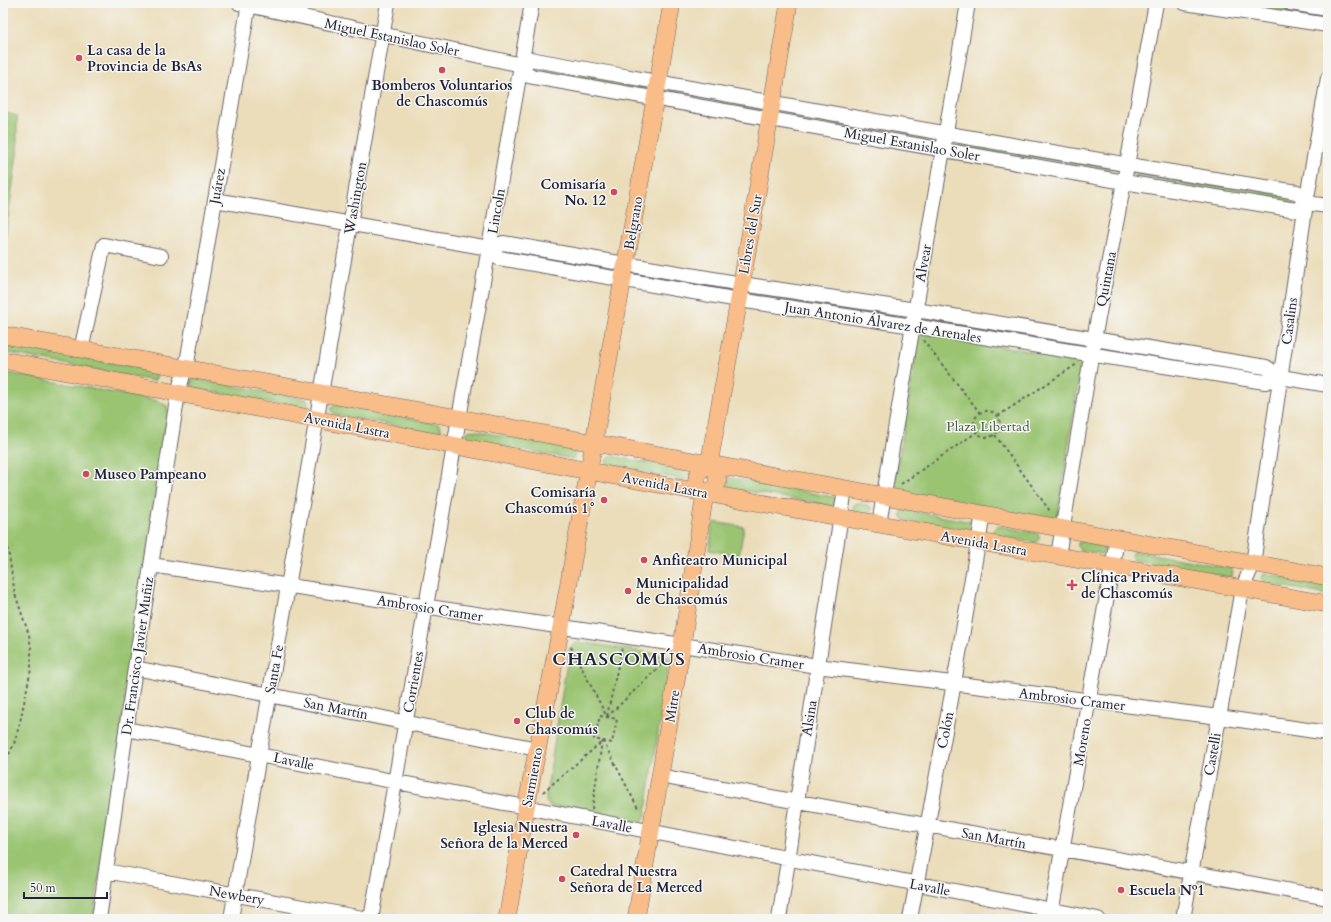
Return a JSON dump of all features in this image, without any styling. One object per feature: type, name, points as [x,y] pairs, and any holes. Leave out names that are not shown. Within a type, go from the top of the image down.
[{"type":"main road","name":"Belgrano","points":[[589,471],[672,3]]},
{"type":"main road","name":"Libres del Sur","points":[[709,464],[789,3]]},
{"type":"main road","name":"Avenida Lastra","points":[[3,335],[1328,577]]},
{"type":"main road","name":"Avenida Lastra","points":[[3,360],[705,493],[1328,604]]},
{"type":"main road","points":[[705,493],[713,490],[718,482],[716,470],[709,464]]},
{"type":"main road","name":"Sarmiento","points":[[507,919],[526,808],[589,471]]},
{"type":"main road","name":"Mitre","points":[[636,919],[682,645],[705,493]]},
{"type":"street","name":"Washington","points":[[317,419],[388,3]]},
{"type":"street","name":"Lincoln","points":[[455,446],[532,3]]},
{"type":"street","name":"Alvear","points":[[879,524],[968,3]]},
{"type":"street","name":"Quintana","points":[[1058,556],[1094,339],[1156,3]]},
{"type":"street","points":[[1185,3],[1328,25]]},
{"type":"street","points":[[1290,3],[1328,9]]},
{"type":"street","name":"Miguel Estanislao Soler","points":[[245,4],[522,65],[529,76],[655,98],[771,111],[946,134],[1127,166],[1297,192],[1306,203]]},
{"type":"street","name":"Juárez","points":[[178,393],[188,356],[215,200],[245,4]]},
{"type":"street","name":"Miguel Estanislao Soler","points":[[522,65],[530,59],[658,82],[771,111],[943,150],[1124,182],[1296,210],[1306,203],[1328,206]]},
{"type":"street","name":"Casalins","points":[[1253,564],[1306,203],[1328,78]]},
{"type":"street","name":"Juan Antonio Álvarez de Arenales","points":[[215,200],[490,248],[503,243],[624,272],[740,292],[913,326],[1265,382],[1281,377]]},
{"type":"street","points":[[81,350],[104,245],[161,256]]},
{"type":"street","name":"Juan Antonio Álvarez de Arenales","points":[[740,292],[916,310],[1266,368],[1281,377],[1328,385]]},
{"type":"street","name":"Dr. Francisco Javier Muñiz","points":[[99,919],[135,668],[178,393]]},
{"type":"street","name":"Santa Fe","points":[[231,919],[317,419]]},
{"type":"street","name":"Corrientes","points":[[370,919],[396,782],[455,446]]},
{"type":"street","name":"Alsina","points":[[779,919],[845,489]]},
{"type":"street","name":"Colón","points":[[910,919],[954,683],[983,514]]},
{"type":"street","name":"Moreno","points":[[1051,914],[1117,539]]},
{"type":"street","name":"Castelli","points":[[1183,919],[1242,588],[1253,564]]},
{"type":"street","name":"Ambrosio Cramer","points":[[151,565],[426,608],[624,636],[817,666],[1219,717],[1328,733]]},
{"type":"street","name":"San Martín","points":[[135,668],[537,749]]},
{"type":"street","name":"Lavalle","points":[[126,729],[260,754],[526,808],[916,884],[1051,914],[1098,919]]},
{"type":"street","name":"San Martín","points":[[660,776],[796,803],[1191,872],[1328,898]]},
{"type":"street","name":"Newbery","points":[[106,871],[370,919]]},
{"type":"path","points":[[913,326],[980,413]]},
{"type":"path","points":[[998,416],[1092,354]]},
{"type":"path","points":[[991,412],[998,416],[1000,420],[1000,428],[995,434],[991,436],[983,436],[977,432],[974,424],[980,413],[991,412]]},
{"type":"path","points":[[883,496],[977,432]]},
{"type":"path","points":[[995,434],[1062,529]]},
{"type":"path","points":[[3,454],[6,475],[3,496]]},
{"type":"path","points":[[3,518],[15,594],[31,648],[31,669],[14,744],[3,766]]},
{"type":"path","points":[[561,627],[607,717]]},
{"type":"path","points":[[607,717],[624,636]]},
{"type":"path","points":[[607,717],[666,660]]},
{"type":"path","points":[[600,716],[607,717],[617,719],[612,743],[594,739],[600,716]]},
{"type":"path","points":[[543,792],[603,741]]},
{"type":"path","points":[[603,741],[640,811]]},
{"type":"path","points":[[590,820],[603,741]]},
{"type":"green space","points":[[1208,3],[1254,3],[1325,14],[1327,18]]},
{"type":"green space","points":[[531,65],[647,87],[646,90],[531,70]]},
{"type":"green space","points":[[671,90],[761,108],[761,111],[671,95]]},
{"type":"green space","points":[[3,112],[17,116],[17,155],[3,254]]},
{"type":"green space","points":[[791,112],[927,137],[926,141],[790,116]]},
{"type":"green space","points":[[962,143],[1109,168],[1109,173],[960,147]]},
{"type":"green space","points":[[1137,173],[1294,197],[1296,201],[1293,204],[1137,178]]},
{"type":"green space","points":[[503,249],[615,269],[614,272],[502,252]]},
{"type":"green space","points":[[639,273],[731,289],[730,293],[639,276]]},
{"type":"green space","points":[[753,293],[898,314],[898,318],[753,296]]},
{"type":"green space","points":[[929,319],[1075,343],[1074,346],[929,323]]},
{"type":"green space","name":"Plaza Libertad","points":[[923,334],[1079,359],[1081,366],[1057,518],[1055,521],[895,492],[894,486],[918,341]]},
{"type":"green space","points":[[3,343],[155,371],[157,376],[154,381],[3,352]]},
{"type":"green space","points":[[1103,347],[1265,371],[1267,375],[1102,351]]},
{"type":"green space","points":[[3,372],[158,401],[167,406],[168,411],[93,919],[3,919]]},
{"type":"green space","points":[[193,379],[306,399],[309,404],[305,409],[194,388],[191,385]]},
{"type":"green space","points":[[336,405],[439,424],[441,431],[438,434],[334,414],[331,409]]},
{"type":"green space","points":[[471,430],[574,449],[577,454],[573,459],[469,440],[466,435],[467,432]]},
{"type":"green space","points":[[611,456],[687,470],[690,475],[686,480],[609,466],[606,461]]},
{"type":"green space","points":[[725,477],[833,497],[836,500],[836,504],[833,506],[723,487]]},
{"type":"green space","points":[[857,503],[870,506],[872,510],[869,515],[853,512],[853,506]]},
{"type":"green space","points":[[905,510],[973,522],[974,530],[972,532],[904,520],[901,515]]},
{"type":"green space","points":[[713,522],[744,527],[739,556],[709,550]]},
{"type":"green space","points":[[998,526],[1037,533],[1039,540],[1036,543],[996,535],[993,530]]},
{"type":"green space","points":[[1082,541],[1102,545],[1104,547],[1104,552],[1101,554],[1080,551],[1077,546],[1079,542]]},
{"type":"green space","points":[[1133,551],[1231,568],[1233,572],[1232,576],[1230,577],[1134,560],[1131,555]]},
{"type":"green space","points":[[1266,574],[1328,585],[1328,595],[1264,583],[1261,578],[1262,575]]},
{"type":"green space","points":[[579,642],[668,657],[669,663],[645,817],[641,822],[636,823],[550,806],[546,801],[569,649],[573,644]]},
{"type":"place","name":"La casa de la Provincia de BsAs","points":[[79,58]]},
{"type":"place","name":"Bomberos Voluntarios de Chascomús","points":[[442,70]]},
{"type":"place","name":"Comisaría No. 12","points":[[614,192]]},
{"type":"place","name":"Museo Pampeano","points":[[86,474]]},
{"type":"place","name":"Comisaría Chascomús 1°","points":[[604,500]]},
{"type":"place","name":"Anfiteatro Municipal","points":[[644,560]]},
{"type":"place","name":"Clínica Privada de Chascomús","points":[[1072,585]]},
{"type":"place","name":"Municipalidad de Chascomús","points":[[628,591]]},
{"type":"place","name":"Club de Chascomús","points":[[517,721]]},
{"type":"place","name":"Iglesia Nuestra Señora de la Merced","points":[[576,835]]},
{"type":"place","name":"Catedral Nuestra Señora de La Merced","points":[[562,879]]},
{"type":"place","name":"Escuela Nº1","points":[[1121,890]]},
{"type":"district","name":"CHASCOMÚS","points":[[619,659]]}]
